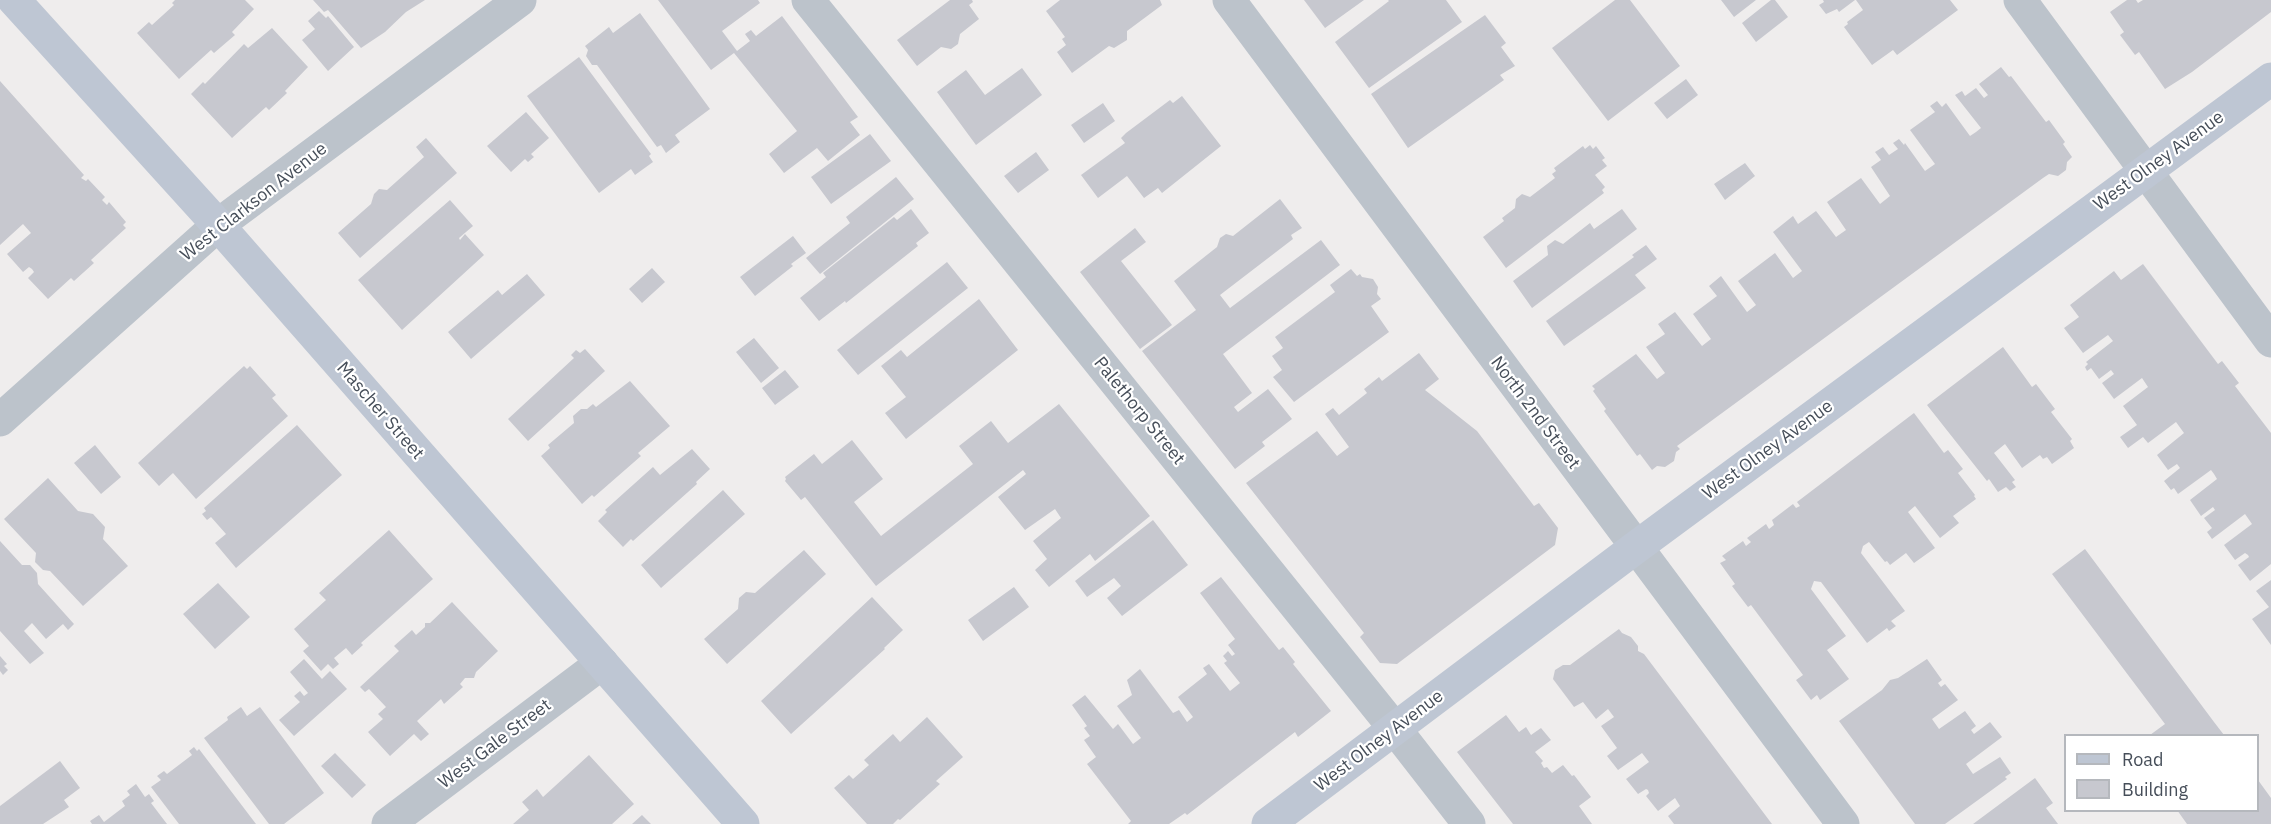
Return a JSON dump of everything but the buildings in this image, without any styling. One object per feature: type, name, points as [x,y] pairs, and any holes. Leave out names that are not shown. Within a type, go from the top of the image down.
[{"type":"street","name":"Mascher Street","points":[[14,0],[218,225],[743,824]]},
{"type":"street","name":"West Clarkson Avenue","points":[[0,420],[218,225],[520,0]]},
{"type":"street","name":"Palethorp Street","points":[[808,0],[1469,824]]},
{"type":"street","name":"North 2nd Street","points":[[1229,0],[1635,548],[1843,824]]},
{"type":"street","points":[[2020,0],[2271,340]]},
{"type":"street","name":"West Olney Avenue","points":[[1268,824],[1635,548],[2271,79]]},
{"type":"street","name":"West Gale Street","points":[[388,824],[602,663]]}]
